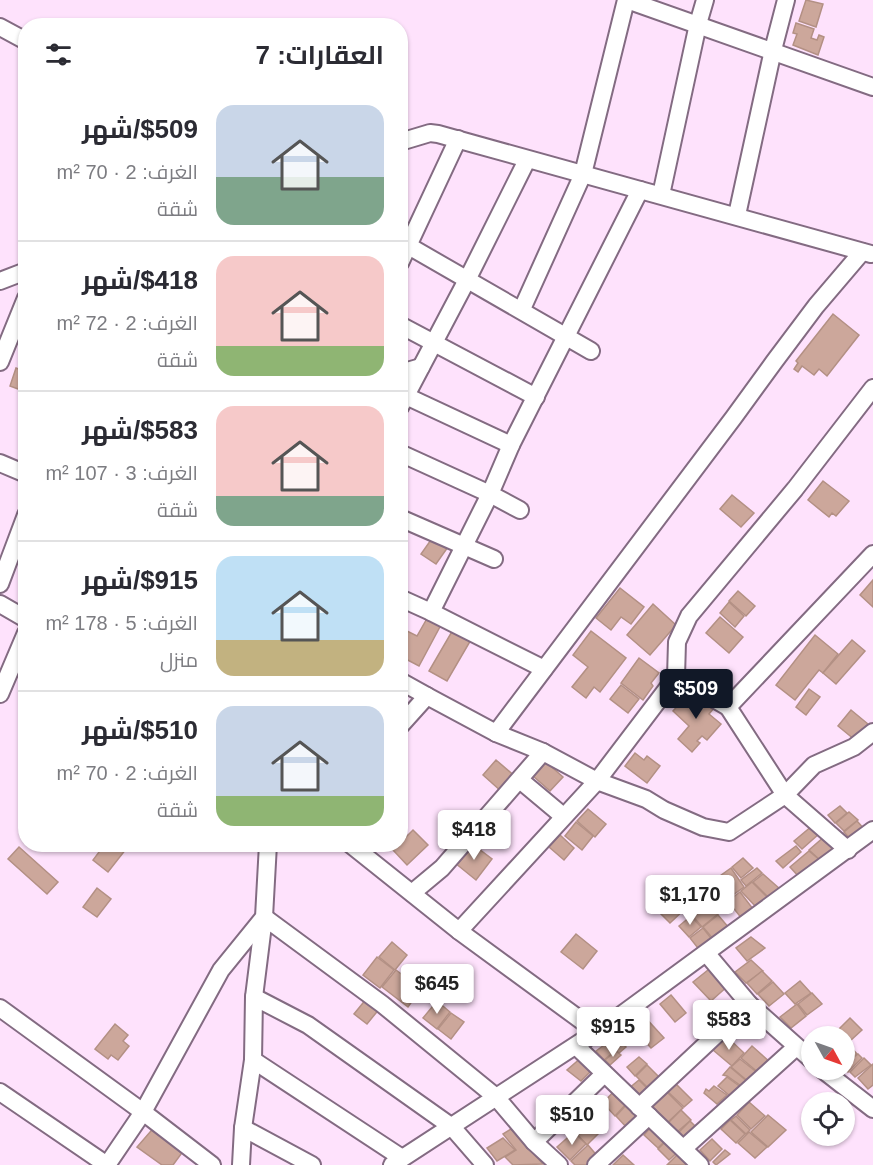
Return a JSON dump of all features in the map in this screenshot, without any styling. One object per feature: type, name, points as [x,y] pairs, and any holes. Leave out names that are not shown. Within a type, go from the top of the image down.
[{"type":"street","points":[[522,309],[583,174],[627,0],[873,87]]},
{"type":"street","points":[[661,195],[705,0]]},
{"type":"street","points":[[737,215],[786,0]]},
{"type":"street","points":[[0,27],[18,37]]},
{"type":"street","points":[[408,140],[430,133],[458,139],[867,253],[816,306],[496,733]]},
{"type":"street","points":[[408,237],[458,139]]},
{"type":"street","points":[[408,392],[527,159]]},
{"type":"street","points":[[431,612],[511,445],[640,189]]},
{"type":"street","points":[[408,245],[591,351]]},
{"type":"street","points":[[0,281],[18,274]]},
{"type":"street","points":[[0,362],[18,318]]},
{"type":"street","points":[[408,329],[536,397]]},
{"type":"street","points":[[408,371],[421,367]]},
{"type":"street","points":[[459,931],[597,781],[676,677],[677,642],[689,616],[871,396]]},
{"type":"street","points":[[408,403],[511,445]]},
{"type":"street","points":[[408,457],[520,510]]},
{"type":"street","points":[[0,463],[18,471]]},
{"type":"street","points":[[408,521],[494,559]]},
{"type":"street","points":[[0,584],[18,536]]},
{"type":"street","points":[[728,707],[873,554]]},
{"type":"street","points":[[408,602],[544,669]]},
{"type":"street","points":[[0,604],[18,614]]},
{"type":"street","points":[[0,694],[18,652]]},
{"type":"street","points":[[676,677],[728,707],[785,795],[848,850]]},
{"type":"street","points":[[408,685],[496,733],[543,752],[597,781],[646,799],[664,810],[703,827],[729,832],[785,795],[813,765],[854,747],[873,732]]},
{"type":"street","points":[[408,717],[427,696]]},
{"type":"street","points":[[412,893],[442,868],[543,752]]},
{"type":"street","points":[[520,780],[563,816]]},
{"type":"street","points":[[253,1060],[397,1162],[597,1032],[873,830]]},
{"type":"street","points":[[241,1165],[243,1128],[253,1060],[254,997],[264,917],[268,852]]},
{"type":"street","points":[[360,852],[459,931],[597,1032]]},
{"type":"street","points":[[264,917],[382,1005],[496,1097],[534,1142],[559,1165]]},
{"type":"street","points":[[0,1092],[107,1165],[143,1112],[221,970],[264,917]]},
{"type":"street","points":[[706,954],[749,1004],[801,1052]]},
{"type":"street","points":[[254,997],[308,1025],[452,1127],[485,1165]]},
{"type":"street","points":[[596,1165],[749,1004]]},
{"type":"street","points":[[0,1008],[143,1112],[201,1162]]},
{"type":"street","points":[[576,1046],[699,1165]]},
{"type":"street","points":[[684,1148],[795,1047]]},
{"type":"street","points":[[534,1142],[604,1074]]},
{"type":"street","points":[[836,1080],[873,1109]]},
{"type":"street","points":[[243,1128],[312,1165]]},
{"type":"building","points":[[806,0],[823,4],[816,27],[799,21]]},
{"type":"building","points":[[796,23],[814,29],[811,38],[817,40],[819,35],[824,37],[818,55],[793,45],[797,34],[793,33]]},
{"type":"building","points":[[833,314],[859,335],[827,376],[819,369],[814,375],[802,366],[798,372],[794,369],[798,363],[796,361]]},
{"type":"building","points":[[16,368],[18,369],[18,389],[10,386]]},
{"type":"building","points":[[823,481],[849,501],[836,516],[832,513],[829,517],[808,500]]},
{"type":"building","points":[[732,495],[754,513],[741,527],[720,509]]},
{"type":"building","points":[[433,537],[448,547],[436,564],[421,554]]},
{"type":"building","points":[[873,580],[873,607],[860,595]]},
{"type":"building","points":[[620,588],[644,607],[631,624],[621,617],[611,630],[596,618]]},
{"type":"building","points":[[738,591],[755,606],[746,616],[729,601]]},
{"type":"building","points":[[729,602],[744,616],[735,627],[720,613]]},
{"type":"building","points":[[653,604],[676,625],[650,655],[627,635]]},
{"type":"building","points":[[429,615],[442,623],[419,666],[408,660],[408,632],[417,636]]},
{"type":"building","points":[[720,617],[743,637],[729,653],[706,633]]},
{"type":"building","points":[[454,628],[472,638],[447,681],[429,671]]},
{"type":"building","points":[[591,631],[626,658],[600,692],[594,687],[586,698],[572,687],[588,667],[573,655]]},
{"type":"building","points":[[815,635],[838,654],[823,673],[819,670],[795,700],[776,685]]},
{"type":"building","points":[[852,640],[865,651],[836,684],[823,673]]},
{"type":"building","points":[[639,658],[659,673],[643,700],[621,683]]},
{"type":"building","points":[[621,685],[639,699],[628,713],[610,699]]},
{"type":"building","points":[[693,689],[714,708],[709,714],[721,724],[707,740],[702,736],[697,741],[700,743],[692,752],[678,739],[689,726],[673,711]]},
{"type":"building","points":[[809,689],[820,697],[806,715],[796,707]]},
{"type":"building","points":[[851,710],[868,724],[855,740],[838,726]]},
{"type":"building","points":[[635,753],[644,760],[647,756],[660,766],[647,783],[625,766]]},
{"type":"building","points":[[496,760],[516,777],[502,792],[483,775]]},
{"type":"building","points":[[546,762],[563,777],[550,791],[533,776]]},
{"type":"building","points":[[840,806],[847,813],[835,823],[828,815]]},
{"type":"building","points":[[588,809],[606,824],[595,837],[577,821]]},
{"type":"building","points":[[849,812],[858,820],[844,831],[836,823]]},
{"type":"building","points":[[857,821],[865,830],[852,841],[844,832]]},
{"type":"building","points":[[576,822],[593,836],[582,850],[565,836]]},
{"type":"building","points":[[812,826],[820,833],[802,849],[794,841]]},
{"type":"building","points":[[413,830],[428,845],[407,865],[395,852],[408,852],[408,835]]},
{"type":"building","points":[[560,835],[574,848],[564,860],[549,847]]},
{"type":"building","points":[[825,836],[837,848],[821,861],[809,850]]},
{"type":"building","points":[[471,843],[492,859],[476,880],[455,863]]},
{"type":"building","points":[[796,846],[801,852],[783,868],[776,861]]},
{"type":"building","points":[[18,848],[18,852],[25,852],[58,882],[47,894],[8,859]]},
{"type":"building","points":[[809,851],[822,862],[800,878],[790,867]]},
{"type":"building","points":[[99,852],[124,852],[108,872],[93,860]]},
{"type":"building","points":[[743,858],[753,868],[741,878],[732,867]]},
{"type":"building","points":[[731,868],[744,887],[726,900],[713,881]]},
{"type":"building","points":[[757,868],[762,873],[746,886],[741,880]]},
{"type":"building","points":[[763,874],[780,889],[770,899],[753,882]]},
{"type":"building","points":[[752,882],[769,899],[758,909],[741,891]]},
{"type":"building","points":[[97,888],[111,899],[97,917],[83,907]]},
{"type":"building","points":[[740,892],[753,909],[742,919],[728,901]]},
{"type":"building","points":[[675,897],[686,908],[670,923],[659,912]]},
{"type":"building","points":[[708,901],[718,914],[702,927],[691,914]]},
{"type":"building","points":[[718,915],[729,928],[714,940],[703,927]]},
{"type":"building","points":[[691,916],[701,927],[689,937],[679,926]]},
{"type":"building","points":[[703,928],[714,942],[701,952],[690,938]]},
{"type":"building","points":[[576,934],[597,951],[583,969],[561,952]]},
{"type":"building","points":[[751,937],[765,948],[747,961],[736,948]]},
{"type":"building","points":[[392,942],[407,955],[395,970],[379,957]]},
{"type":"building","points":[[377,957],[394,970],[380,988],[363,975]]},
{"type":"building","points":[[751,960],[763,971],[746,983],[735,972]]},
{"type":"building","points":[[713,966],[729,985],[711,1001],[693,982]]},
{"type":"building","points":[[396,970],[421,989],[408,1007],[382,987]]},
{"type":"building","points":[[762,971],[772,981],[757,994],[747,983]]},
{"type":"building","points":[[800,981],[811,993],[795,1004],[785,993]]},
{"type":"building","points":[[773,982],[784,994],[769,1006],[758,994]]},
{"type":"building","points":[[812,993],[822,1004],[807,1015],[798,1004]]},
{"type":"building","points":[[671,995],[686,1013],[675,1022],[660,1004]]},
{"type":"building","points":[[367,998],[380,1008],[367,1024],[354,1014]]},
{"type":"building","points":[[437,1001],[450,1012],[437,1029],[423,1018]]},
{"type":"building","points":[[797,1004],[806,1016],[791,1028],[780,1017]]},
{"type":"building","points":[[451,1013],[464,1022],[451,1039],[438,1029]]},
{"type":"building","points":[[643,1015],[664,1038],[651,1048],[630,1025]]},
{"type":"building","points":[[850,1018],[862,1030],[855,1036],[855,1026],[842,1026]]},
{"type":"building","points":[[115,1024],[128,1035],[123,1041],[129,1046],[118,1060],[111,1055],[108,1059],[95,1049]]},
{"type":"building","points":[[613,1035],[626,1047],[619,1053],[605,1042]]},
{"type":"building","points":[[726,1036],[744,1053],[732,1066],[713,1050]]},
{"type":"building","points":[[607,1043],[615,1051],[604,1060],[596,1051]]},
{"type":"building","points":[[752,1046],[771,1063],[760,1074],[741,1058]]},
{"type":"building","points":[[616,1051],[621,1055],[610,1065],[605,1060]]},
{"type":"building","points":[[858,1054],[862,1058],[855,1065],[855,1056]]},
{"type":"building","points":[[582,1057],[595,1067],[581,1081],[567,1070]]},
{"type":"building","points":[[639,1057],[647,1064],[635,1076],[627,1067]]},
{"type":"building","points":[[864,1058],[871,1065],[855,1077],[855,1067]]},
{"type":"building","points":[[740,1059],[759,1074],[750,1083],[731,1067]]},
{"type":"building","points":[[873,1064],[873,1085],[868,1089],[858,1078]]},
{"type":"building","points":[[647,1065],[664,1082],[652,1092],[636,1076]]},
{"type":"building","points":[[730,1067],[749,1083],[744,1088],[723,1075]]},
{"type":"building","points":[[727,1077],[746,1091],[735,1100],[718,1086]]},
{"type":"building","points":[[639,1080],[651,1092],[641,1101],[628,1089]]},
{"type":"building","points":[[675,1083],[692,1100],[684,1107],[666,1090]]},
{"type":"building","points":[[714,1086],[727,1095],[717,1104],[704,1093],[706,1089],[709,1091]]},
{"type":"building","points":[[615,1090],[628,1102],[615,1116],[603,1103]]},
{"type":"building","points":[[666,1091],[683,1108],[667,1123],[649,1105]]},
{"type":"building","points":[[629,1102],[642,1115],[628,1129],[616,1116]]},
{"type":"building","points":[[749,1102],[765,1116],[751,1129],[737,1115]]},
{"type":"building","points":[[681,1110],[691,1120],[677,1132],[668,1123]]},
{"type":"building","points":[[768,1115],[786,1130],[768,1147],[751,1132]]},
{"type":"building","points":[[736,1116],[750,1130],[746,1134],[731,1120]]},
{"type":"building","points":[[588,1117],[601,1131],[587,1145],[574,1131]]},
{"type":"building","points":[[730,1120],[745,1134],[736,1143],[721,1129]]},
{"type":"building","points":[[690,1121],[698,1129],[686,1141],[678,1133]]},
{"type":"building","points":[[157,1124],[187,1146],[173,1165],[162,1165],[137,1147]]},
{"type":"building","points":[[654,1124],[669,1137],[658,1148],[644,1135]]},
{"type":"building","points":[[511,1129],[543,1164],[513,1165],[505,1157],[516,1150],[503,1134]]},
{"type":"building","points":[[574,1132],[586,1144],[570,1160],[557,1147]]},
{"type":"building","points":[[749,1132],[767,1147],[755,1158],[738,1143]]},
{"type":"building","points":[[503,1138],[515,1150],[497,1161],[487,1148]]},
{"type":"building","points":[[669,1138],[681,1149],[669,1160],[658,1149]]},
{"type":"building","points":[[712,1139],[722,1149],[710,1161],[700,1150]]},
{"type":"building","points":[[588,1145],[599,1158],[592,1165],[575,1165],[571,1161]]},
{"type":"building","points":[[682,1150],[693,1165],[667,1165]]},
{"type":"building","points":[[725,1150],[730,1154],[716,1165],[713,1162]]},
{"type":"building","points":[[623,1155],[634,1165],[613,1165]]}]
